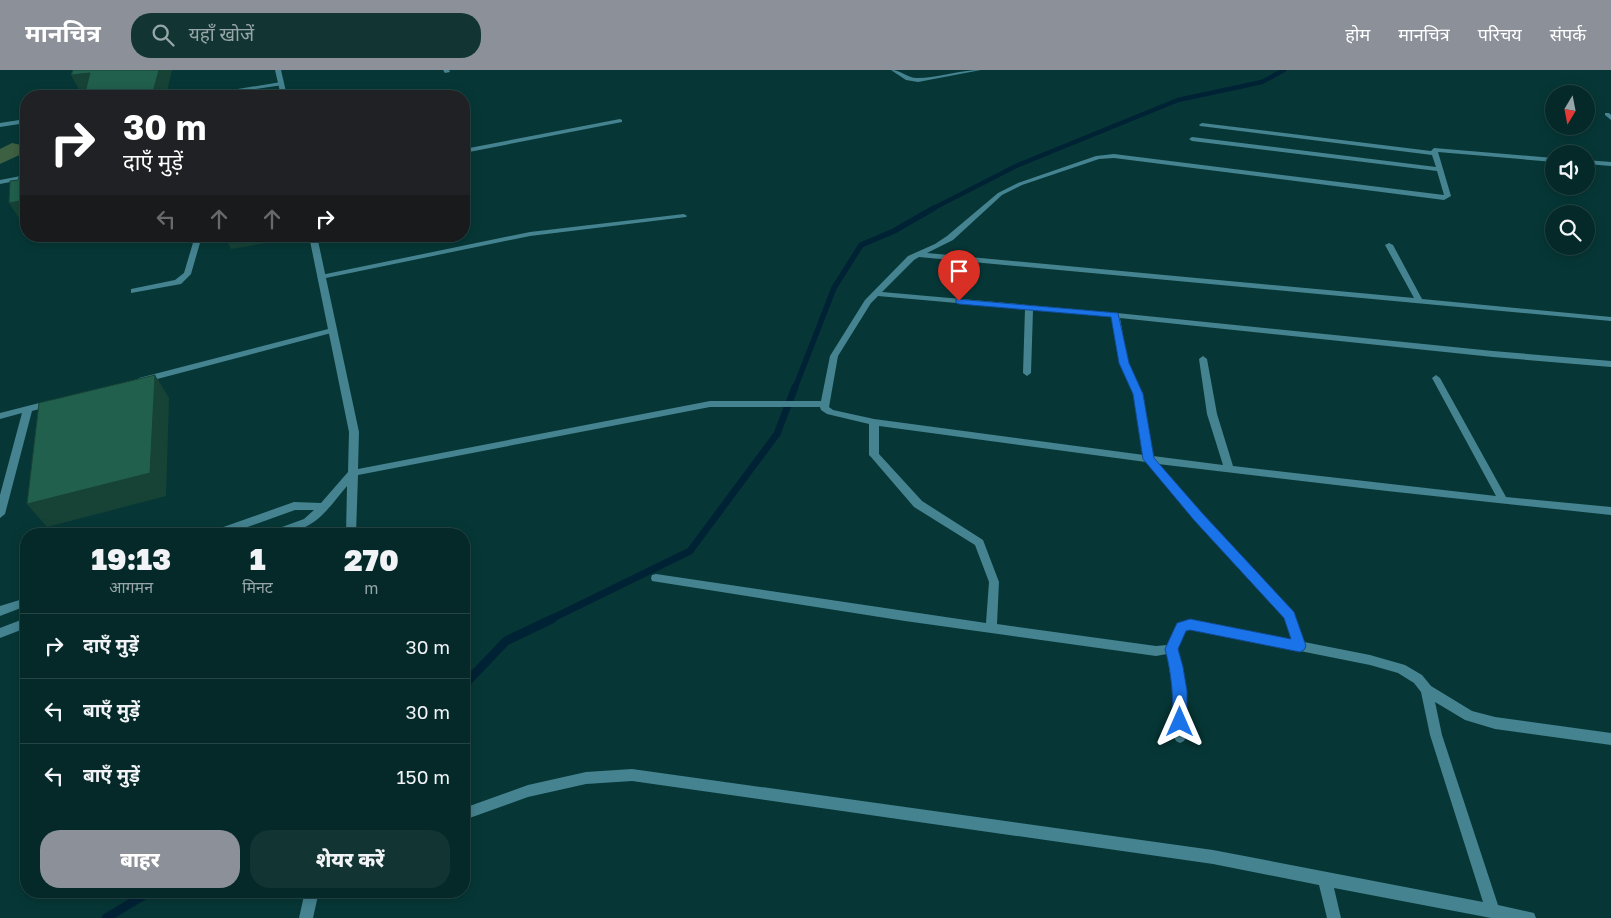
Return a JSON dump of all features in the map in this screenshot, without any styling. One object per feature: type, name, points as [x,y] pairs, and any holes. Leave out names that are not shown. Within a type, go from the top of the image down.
[{"type":"street","points":[[278,70],[282,90]]},
{"type":"street","points":[[894,70],[908,79],[918,80],[978,70]]},
{"type":"street","points":[[253,90],[281,84]]},
{"type":"street","points":[[470,150],[620,121]]},
{"type":"street","points":[[0,125],[20,122]]},
{"type":"street","points":[[1202,125],[1433,153],[1434,150],[1443,150],[1545,159]]},
{"type":"street","points":[[1192,139],[1439,169]]},
{"type":"street","points":[[1433,153],[1448,196],[1446,198],[1103,156],[1020,184],[1000,194],[950,238],[911,258],[868,302],[834,356],[824,404],[825,410],[874,422],[1149,459],[1611,511]]},
{"type":"street","points":[[1595,163],[1611,164]]},
{"type":"street","points":[[0,182],[20,178]]},
{"type":"street","points":[[321,277],[530,234],[684,216]]},
{"type":"street","points":[[134,291],[178,282],[184,278],[197,242]]},
{"type":"street","points":[[314,242],[354,432],[351,528]]},
{"type":"street","points":[[1389,245],[1420,300]]},
{"type":"street","points":[[919,254],[1611,318]]},
{"type":"street","points":[[876,294],[1115,315],[1493,354],[1611,364]]},
{"type":"street","points":[[1028,373],[1029,308]]},
{"type":"street","points":[[1115,315],[1124,363],[1138,394],[1149,459],[1198,517],[1289,616],[1300,646]]},
{"type":"street","points":[[133,382],[332,330]]},
{"type":"street","points":[[1203,359],[1212,414],[1229,469]]},
{"type":"street","points":[[1436,378],[1503,500]]},
{"type":"street","points":[[0,416],[57,402]]},
{"type":"street","points":[[292,528],[308,522],[324,507],[353,473],[669,410],[710,404],[824,404]]},
{"type":"street","points":[[0,514],[28,409]]},
{"type":"street","points":[[874,422],[874,455],[918,504],[979,543],[994,582],[991,628]]},
{"type":"street","points":[[233,528],[294,506],[324,507]]},
{"type":"street","points":[[656,578],[1156,651],[1171,649]]},
{"type":"street","points":[[0,611],[20,604]]},
{"type":"street","points":[[1180,737],[1180,691],[1171,649],[1181,627],[1190,624],[1370,660],[1401,669],[1418,679],[1427,690],[1469,716],[1495,723],[1611,739]]},
{"type":"street","points":[[0,633],[20,625]]},
{"type":"street","points":[[1427,690],[1436,735],[1493,911]]},
{"type":"street","points":[[470,812],[528,791],[548,786],[586,778],[632,775],[1213,857],[1528,918]]},
{"type":"street","points":[[1325,878],[1334,918]]},
{"type":"street","points":[[306,918],[310,898]]},
{"type":"green space","points":[[12,143],[20,145],[20,155],[0,164],[0,149]]},
{"type":"building","points":[[73,70],[159,70],[154,90],[86,90],[90,73],[71,75]]},
{"type":"building","points":[[20,174],[20,201],[9,203],[10,181],[18,180]]},
{"type":"building","points":[[155,375],[150,473],[27,504],[39,403]]},
{"type":"waterway","points":[[932,209],[1016,166],[1178,100],[1262,82],[1284,70]]},
{"type":"waterway","points":[[795,388],[834,288],[861,245],[894,231],[934,208]]},
{"type":"waterway","points":[[549,620],[690,551],[777,434],[795,387]]},
{"type":"waterway","points":[[470,679],[506,641],[552,619]]},
{"type":"waterway","points":[[106,918],[139,898]]},
{"type":"route","points":[[959,301],[1115,315],[1124,363],[1138,394],[1149,459],[1198,517],[1289,616],[1300,646],[1190,624],[1181,627],[1171,649],[1180,691],[1180,722]]}]
